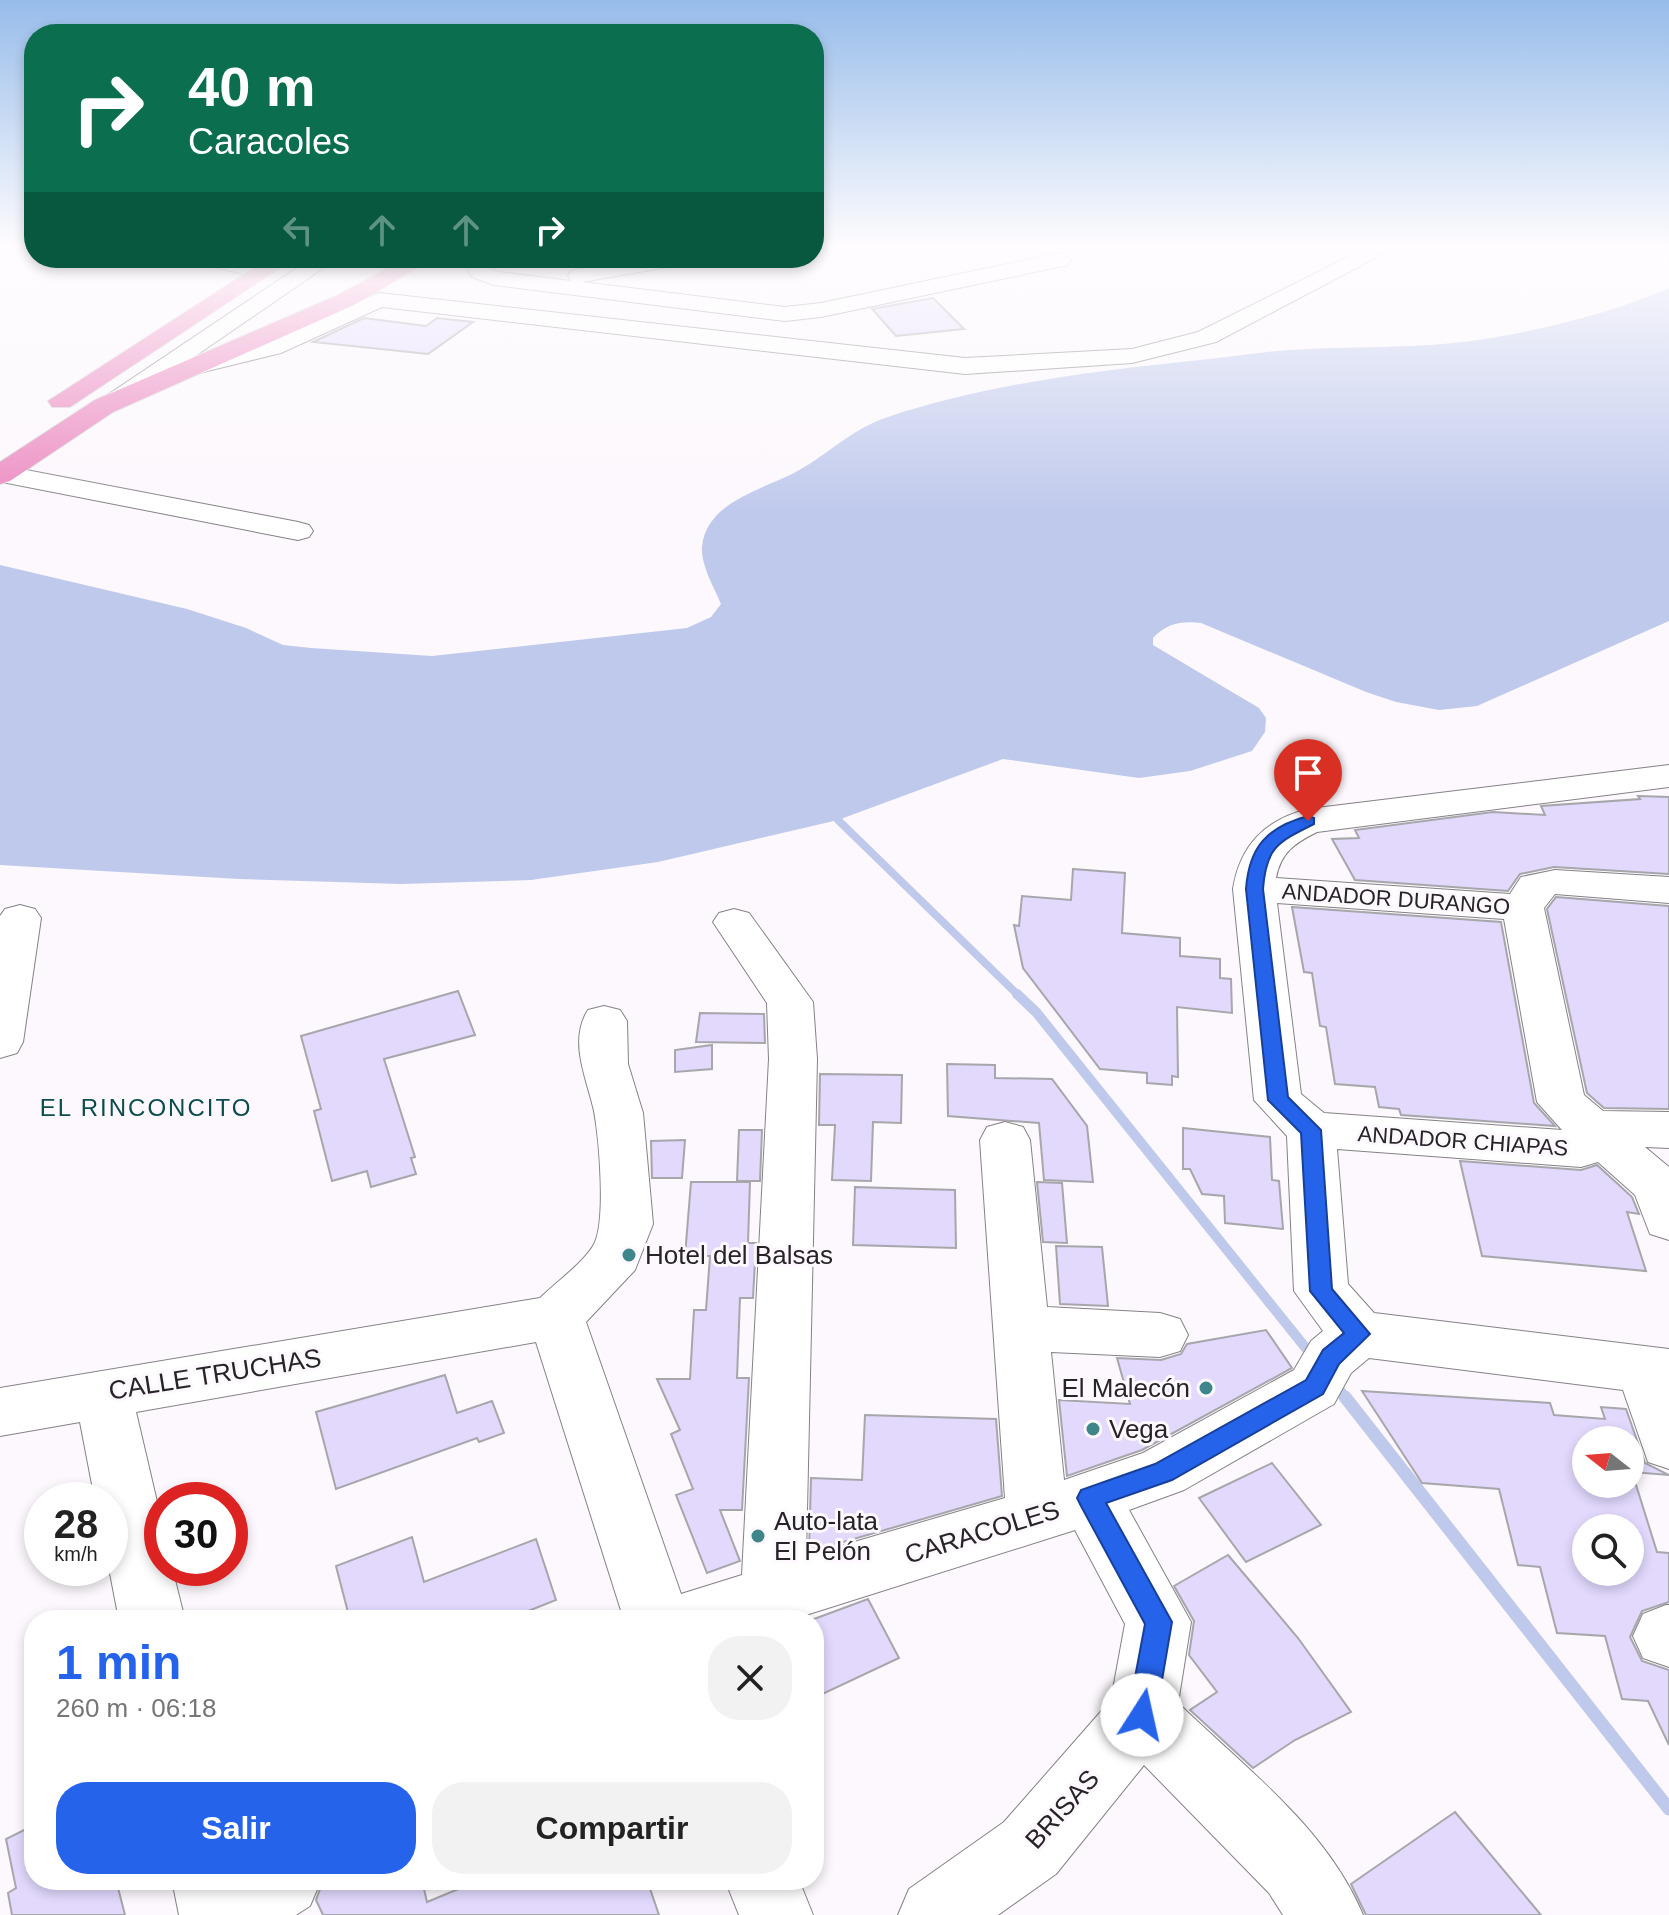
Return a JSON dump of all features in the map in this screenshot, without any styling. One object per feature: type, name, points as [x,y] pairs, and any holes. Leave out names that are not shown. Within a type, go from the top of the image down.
[{"type":"highway","points":[[39,415],[165,334]]},
{"type":"highway","points":[[1,474],[104,406],[266,334]]},
{"type":"street","points":[[104,406],[212,334]]},
{"type":"street","points":[[191,367],[272,348],[302,334]]},
{"type":"street","points":[[684,334],[965,366],[1132,356],[1212,334]]},
{"type":"street","points":[[1,474],[298,531]]},
{"type":"street","points":[[1669,776],[1308,821],[1274,837],[1257,862],[1254,889],[1278,1100],[1328,1131],[1321,1291],[1335,1359],[1658,1370],[1669,1444]]},
{"type":"street","name":"ANDADOR DURANGO","points":[[1254,889],[1523,908],[1536,886],[1555,882],[1669,890]]},
{"type":"street","points":[[1523,908],[1561,1102],[1658,1186],[1669,1220]]},
{"type":"street","points":[[0,1042],[20,918]]},
{"type":"street","points":[[734,922],[790,1002],[793,1059],[773,1595]]},
{"type":"street","points":[[604,1021],[604,1064],[619,1113],[627,1224],[616,1256],[556,1317],[654,1610]]},
{"type":"street","name":"ANDADOR CHIAPAS","points":[[1328,1131],[1581,1149],[1604,1128],[1669,1130]]},
{"type":"street","points":[[1005,1140],[1022,1328],[1064,1507],[1158,1622],[1142,1715],[1295,1867],[1326,1915]]},
{"type":"street","name":"CALLE TRUCHAS","points":[[0,1412],[556,1317]]},
{"type":"street","points":[[1022,1328],[1160,1335]]},
{"type":"street","name":"CARACOLES","points":[[724,1610],[1064,1507],[1163,1472],[1335,1359]]},
{"type":"street","points":[[103,1393],[150,1610]]},
{"type":"street","name":"BRISAS","points":[[935,1915],[1030,1848],[1142,1715]]},
{"type":"street","points":[[211,1890],[216,1915]]},
{"type":"street","points":[[231,1915],[269,1890]]},
{"type":"street","points":[[766,1890],[776,1915]]},
{"type":"water","points":[[1509,334],[1669,334],[1669,621],[1477,706],[1439,710],[1396,702],[1201,623],[1181,623],[1158,633],[1153,638],[1153,645],[1259,708],[1266,718],[1265,732],[1252,751],[1190,771],[1139,778],[1003,759],[838,820],[658,862],[531,880],[401,884],[239,879],[0,865],[0,565],[187,609],[246,628],[283,645],[311,648],[432,656],[687,628],[711,617],[721,604],[702,554],[706,532],[713,519],[736,500],[792,474],[860,430],[885,418],[962,396],[1041,380],[1120,369],[1279,351],[1426,345]]},
{"type":"building","points":[[329,334],[456,334],[428,354],[313,342]]},
{"type":"building","points":[[1638,796],[1669,797],[1669,874],[1554,867],[1520,874],[1508,891],[1355,880],[1332,839],[1359,838],[1355,830],[1493,812],[1545,815],[1541,806],[1640,799]]},
{"type":"building","points":[[1073,869],[1125,873],[1122,933],[1180,938],[1180,956],[1220,959],[1220,978],[1231,979],[1232,1013],[1177,1007],[1178,1077],[1172,1076],[1172,1085],[1147,1083],[1147,1073],[1100,1069],[1023,968],[1014,925],[1019,926],[1022,896],[1071,900]]},
{"type":"building","points":[[1556,897],[1669,906],[1669,1109],[1604,1108],[1587,1093],[1547,909]]},
{"type":"building","points":[[1292,907],[1501,922],[1534,1103],[1555,1126],[1401,1115],[1399,1109],[1379,1107],[1375,1087],[1335,1084],[1326,1027],[1320,1026],[1312,973],[1304,972]]},
{"type":"building","points":[[458,991],[475,1035],[384,1059],[415,1157],[411,1158],[416,1174],[371,1187],[367,1171],[332,1181],[314,1111],[321,1109],[301,1036]]},
{"type":"building","points":[[700,1013],[764,1014],[765,1043],[696,1042]]},
{"type":"building","points":[[712,1045],[712,1069],[675,1072],[675,1050]]},
{"type":"building","points":[[947,1064],[995,1065],[995,1078],[1052,1079],[1087,1126],[1093,1182],[1044,1180],[1039,1123],[948,1116]]},
{"type":"building","points":[[820,1074],[902,1075],[901,1123],[873,1122],[871,1181],[832,1180],[835,1125],[819,1125]]},
{"type":"building","points":[[1183,1128],[1270,1137],[1272,1180],[1279,1181],[1283,1229],[1225,1223],[1224,1196],[1202,1194],[1190,1169],[1183,1169]]},
{"type":"building","points":[[739,1130],[762,1130],[760,1181],[737,1181]]},
{"type":"building","points":[[685,1140],[682,1178],[652,1178],[651,1141]]},
{"type":"building","points":[[1460,1161],[1581,1170],[1597,1165],[1632,1197],[1639,1214],[1627,1212],[1646,1271],[1482,1256]]},
{"type":"building","points":[[691,1182],[750,1182],[748,1243],[756,1243],[753,1298],[740,1298],[737,1378],[749,1378],[742,1510],[720,1510],[740,1561],[707,1573],[676,1495],[693,1489],[671,1434],[680,1430],[657,1379],[690,1379],[694,1310],[706,1310],[710,1256],[685,1256]]},
{"type":"building","points":[[1037,1182],[1062,1183],[1067,1243],[1043,1242]]},
{"type":"building","points":[[855,1187],[955,1190],[956,1248],[853,1245]]},
{"type":"building","points":[[1056,1246],[1102,1247],[1108,1306],[1060,1304]]},
{"type":"building","name":"El Malecón","points":[[1266,1330],[1292,1368],[1142,1450],[1067,1476],[1059,1400],[1130,1404],[1117,1358],[1161,1360],[1181,1354],[1187,1344]]},
{"type":"building","points":[[445,1375],[457,1413],[492,1401],[504,1433],[479,1442],[477,1438],[336,1489],[316,1412]]},
{"type":"building","points":[[1362,1391],[1550,1403],[1554,1415],[1605,1419],[1601,1407],[1626,1409],[1632,1426],[1572,1426],[1572,1498],[1640,1498],[1657,1552],[1669,1553],[1669,1602],[1642,1611],[1630,1637],[1642,1661],[1669,1670],[1669,1745],[1648,1701],[1622,1699],[1605,1636],[1557,1633],[1540,1567],[1518,1565],[1499,1489],[1422,1483]]},
{"type":"building","points":[[865,1415],[996,1419],[1002,1496],[809,1552],[811,1478],[862,1480]]},
{"type":"building","points":[[1644,1460],[1645,1463],[1669,1475],[1644,1473]]},
{"type":"building","points":[[1272,1463],[1321,1525],[1246,1562],[1199,1498]]},
{"type":"building","points":[[412,1537],[424,1582],[536,1539],[556,1600],[531,1610],[347,1610],[336,1566]]},
{"type":"building","points":[[1228,1555],[1298,1638],[1351,1712],[1295,1740],[1253,1768],[1190,1710],[1217,1692],[1189,1655],[1194,1621],[1174,1586]]},
{"type":"building","points":[[868,1599],[899,1658],[824,1693],[824,1615]]},
{"type":"building","points":[[1455,1812],[1541,1915],[1366,1915],[1351,1884]]},
{"type":"building","points":[[24,1830],[24,1890],[119,1890],[125,1915],[12,1915],[8,1893],[16,1888],[6,1839]]},
{"type":"building","points":[[320,1890],[424,1890],[427,1902],[456,1890],[650,1890],[659,1915],[323,1915],[316,1900]]},
{"type":"waterway","points":[[836,810],[838,820],[1019,996]]},
{"type":"waterway","points":[[1017,994],[1036,1012],[1313,1357]]},
{"type":"waterway","points":[[1335,1384],[1347,1399]]},
{"type":"waterway","points":[[1345,1397],[1669,1809]]},
{"type":"place","name":"Hotel del Balsas","points":[[629,1255]]},
{"type":"place","name":"El Malecón","points":[[1206,1388]]},
{"type":"place","name":"Vega","points":[[1093,1429]]},
{"type":"place","name":"Auto-lata El Pelón","points":[[758,1536]]},
{"type":"district","name":"EL RINCONCITO","points":[[146,1107]]},
{"type":"route","points":[[1142,1715],[1158,1622],[1090,1498],[1163,1472],[1314,1387],[1331,1357],[1358,1334],[1321,1291],[1311,1130],[1278,1100],[1254,889],[1257,862],[1274,837],[1308,821]]}]
